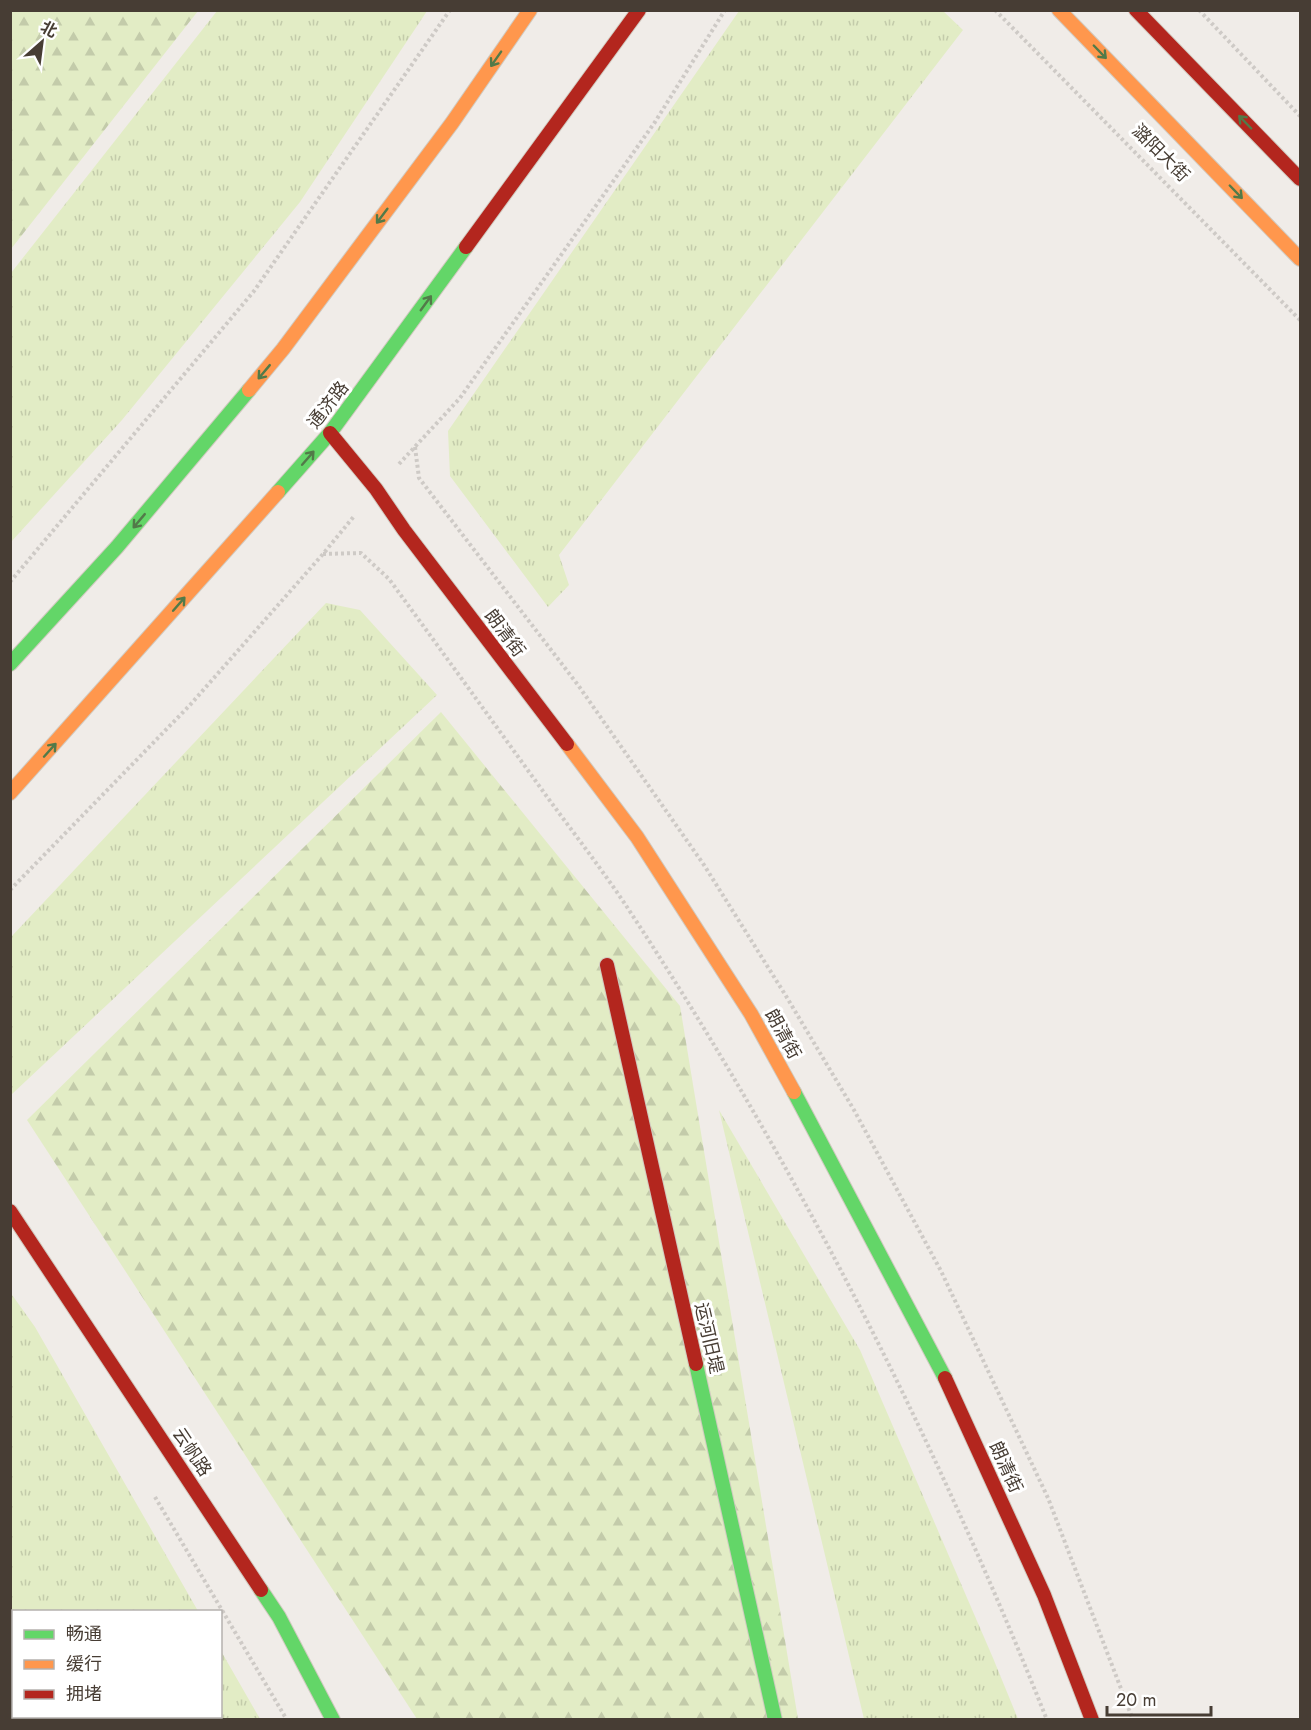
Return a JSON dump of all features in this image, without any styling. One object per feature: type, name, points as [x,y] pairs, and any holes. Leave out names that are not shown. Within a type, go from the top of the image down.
[{"type":"street","points":[[10,664],[117,547],[283,349],[452,123],[530,10]]},
{"type":"street","name":"通济路","points":[[10,793],[330,433],[639,10]]},
{"type":"street","name":"潞阳大街","points":[[1059,10],[1300,259]]},
{"type":"street","points":[[1136,10],[1300,179]]},
{"type":"street","name":"朗清街","points":[[330,433],[376,489],[404,530],[637,837],[751,1014],[942,1371],[1044,1595],[1092,1719]]},
{"type":"street","name":"运河旧堤","points":[[607,965],[775,1719]]},
{"type":"street","name":"云帆路","points":[[10,1211],[279,1617],[333,1719]]},
{"type":"path","points":[[10,582],[254,291],[450,10]]},
{"type":"path","name":"潞阳大街","points":[[995,10],[1300,320]]},
{"type":"path","points":[[1199,10],[1300,116]]},
{"type":"path","points":[[323,554],[361,553],[389,579],[625,904],[686,1001],[750,1107],[849,1284],[914,1413],[1017,1643],[1047,1719]]},
{"type":"path","points":[[155,1496],[287,1719]]},
{"type":"green space","points":[[10,11],[198,11],[11,249]]},
{"type":"green space","points":[[217,11],[427,11],[300,202],[122,420],[11,542],[11,273]]},
{"type":"green space","points":[[739,11],[943,11],[963,30],[559,555],[569,585],[548,607],[450,476],[448,431]]},
{"type":"green space","points":[[326,603],[360,610],[437,695],[11,1095],[11,937]]},
{"type":"green space","points":[[441,712],[680,1006],[798,1719],[417,1719],[27,1120]]},
{"type":"green space","points":[[719,1110],[860,1350],[1018,1719],[864,1719]]},
{"type":"green space","points":[[10,1292],[35,1327],[197,1610],[12,1610],[12,1718],[222,1718],[222,1653],[260,1719],[11,1719]]},
{"type":"traffic: fast","points":[[278,492],[330,433],[466,247]]},
{"type":"traffic: fast","points":[[10,664],[117,547],[249,390]]},
{"type":"traffic: fast","points":[[794,1092],[945,1378]]},
{"type":"traffic: fast","points":[[696,1364],[775,1720]]},
{"type":"traffic: fast","points":[[261,1590],[279,1617],[333,1720]]},
{"type":"traffic: slow","points":[[249,390],[283,349],[452,123],[530,10]]},
{"type":"traffic: slow","points":[[1059,10],[1300,259]]},
{"type":"traffic: slow","points":[[10,793],[278,492]]},
{"type":"traffic: slow","points":[[567,744],[637,837],[751,1014],[794,1092]]},
{"type":"traffic: jam","points":[[466,247],[639,10]]},
{"type":"traffic: jam","points":[[1136,10],[1300,179]]},
{"type":"traffic: jam","points":[[330,433],[376,489],[404,530],[567,744]]},
{"type":"traffic: jam","points":[[607,965],[696,1364]]},
{"type":"traffic: jam","points":[[10,1211],[261,1590]]},
{"type":"traffic: jam","points":[[945,1378],[1044,1595],[1092,1720]]}]
